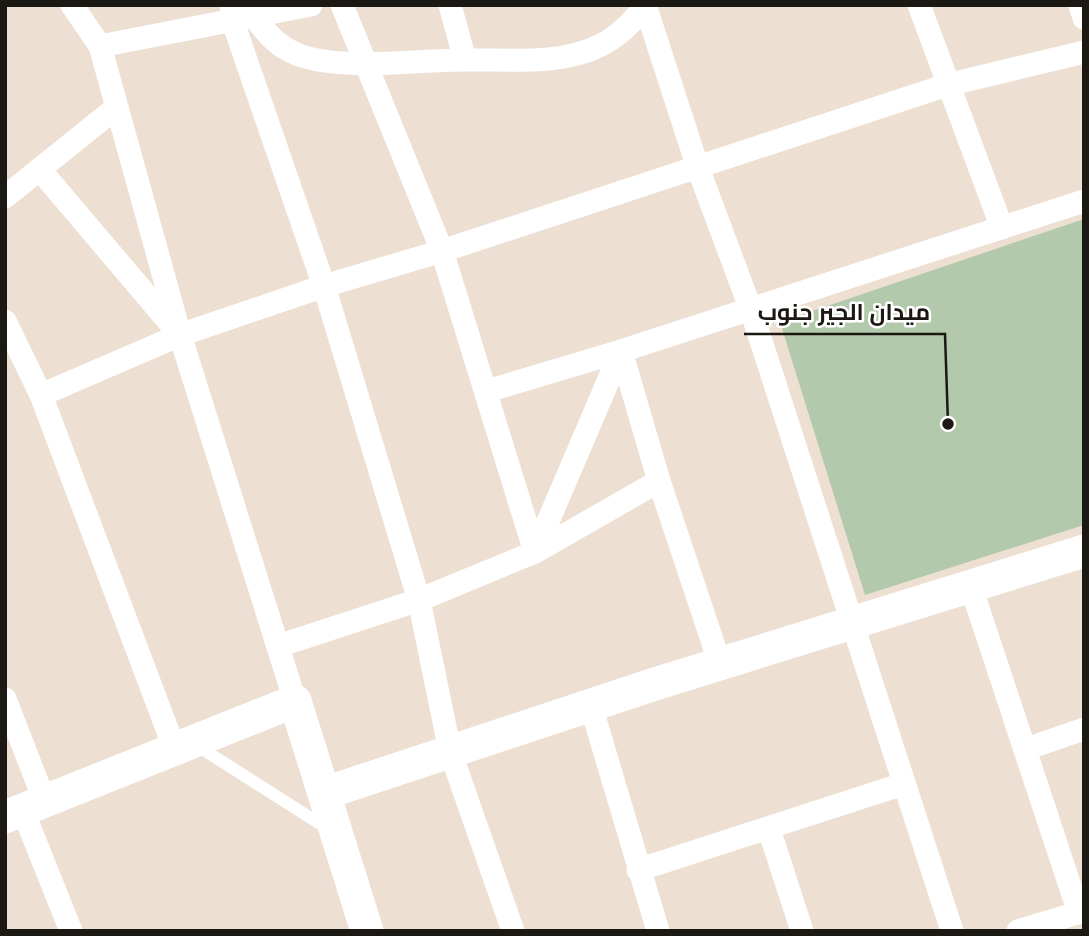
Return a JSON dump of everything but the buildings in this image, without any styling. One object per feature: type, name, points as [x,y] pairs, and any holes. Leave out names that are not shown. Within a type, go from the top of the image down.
[{"type":"street","points":[[72,5],[100,46],[180,335],[325,793],[363,930]]},
{"type":"street","points":[[100,46],[240,15],[311,5]]},
{"type":"street","points":[[342,5],[442,250],[536,552]]},
{"type":"street","points":[[450,5],[465,60]]},
{"type":"street","points":[[919,5],[1002,228]]},
{"type":"street","points":[[1080,5],[1084,18]]},
{"type":"street","points":[[240,15],[278,46],[302,56],[365,64],[513,61],[580,52],[600,46],[628,27],[645,6]]},
{"type":"street","points":[[645,6],[698,168],[751,310],[952,931]]},
{"type":"street","points":[[240,15],[419,600],[450,751],[513,931]]},
{"type":"street","points":[[41,396],[180,335],[324,286],[698,168],[947,85],[1084,52]]},
{"type":"street","points":[[5,197],[41,171],[117,107]]},
{"type":"street","points":[[41,171],[180,335]]},
{"type":"street","points":[[487,391],[751,310],[1084,201]]},
{"type":"street","points":[[5,321],[41,396],[184,746]]},
{"type":"street","points":[[621,351],[659,481],[720,664]]},
{"type":"street","points":[[536,552],[621,351]]},
{"type":"street","points":[[278,646],[419,600],[536,552],[659,481]]},
{"type":"street","points":[[325,793],[720,664],[1084,551]]},
{"type":"street","points":[[971,587],[1082,912],[1018,931]]},
{"type":"street","points":[[5,699],[24,810],[71,931]]},
{"type":"street","points":[[24,810],[295,701]]},
{"type":"street","points":[[591,706],[658,931]]},
{"type":"street","points":[[1026,748],[1084,729]]},
{"type":"street","points":[[638,870],[769,830],[903,784]]},
{"type":"street","points":[[769,830],[802,931]]},
{"type":"lane","points":[[184,746],[335,833]]},
{"type":"green space","points":[[1084,219],[1084,525],[865,595],[780,322]]},
{"type":"place","name":"ميدان الجير جنوب","points":[[948,424]]}]
